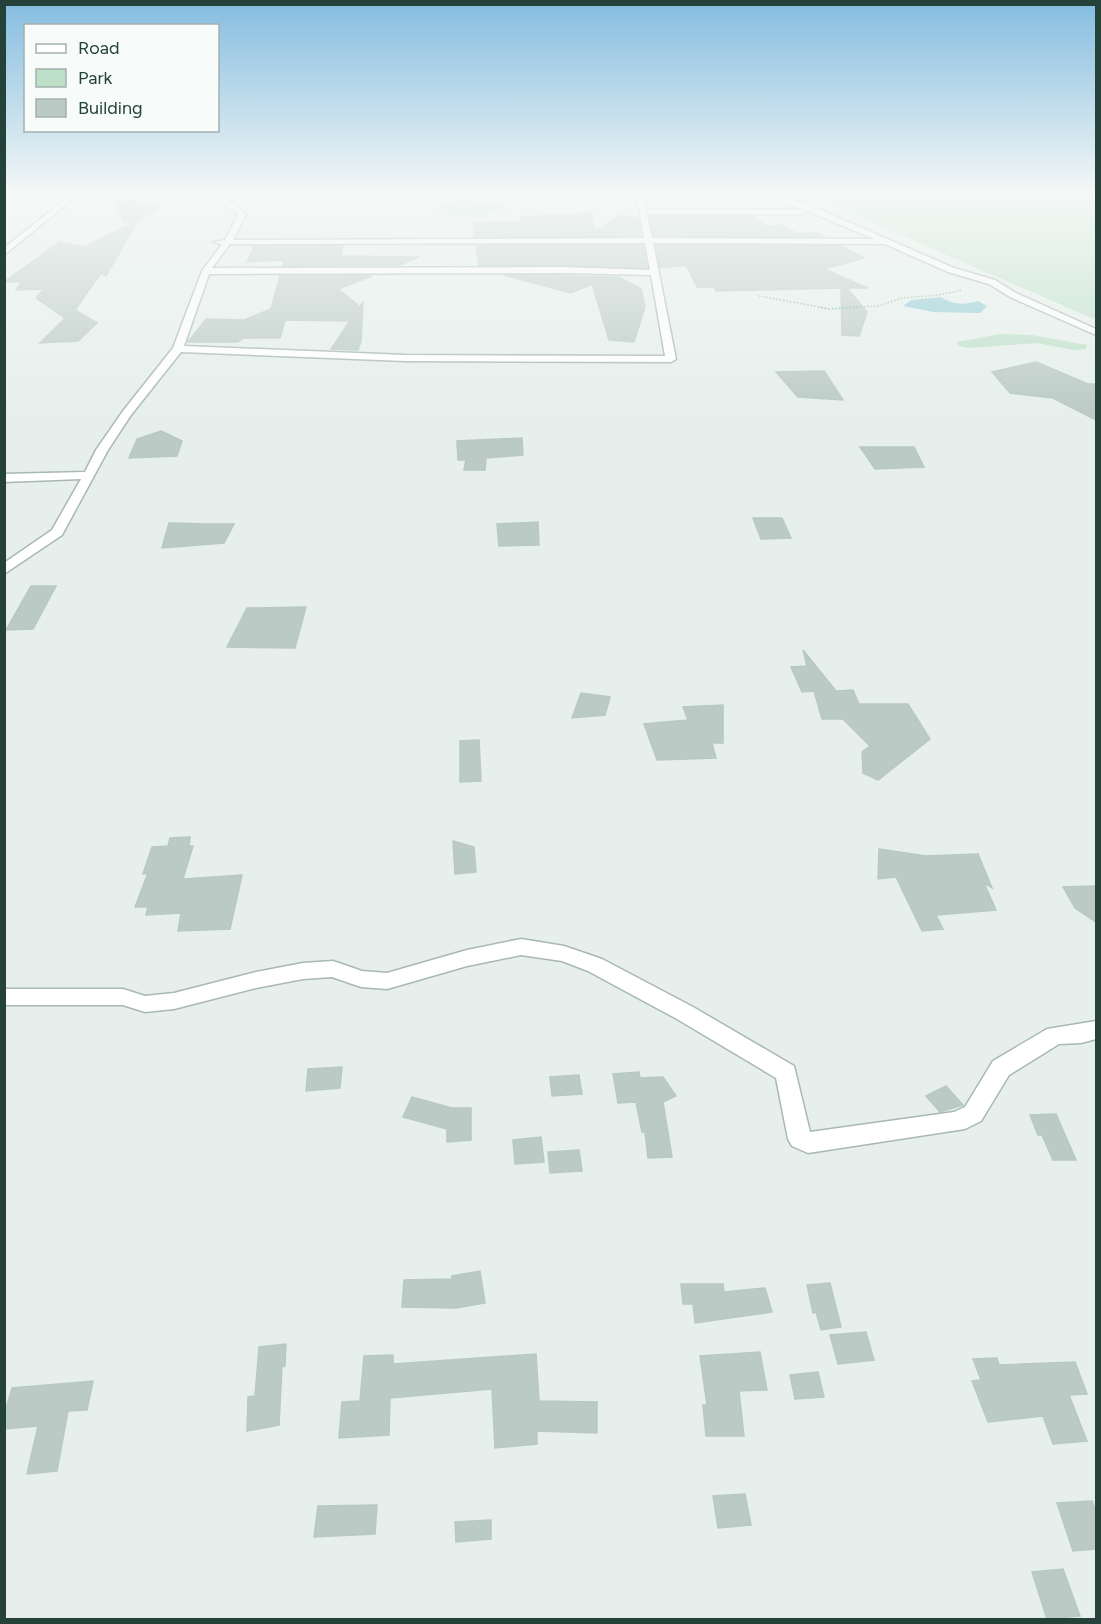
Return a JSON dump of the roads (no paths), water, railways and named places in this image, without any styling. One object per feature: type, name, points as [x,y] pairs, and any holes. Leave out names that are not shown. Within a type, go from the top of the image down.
[{"type":"street","points":[[4,570],[57,532],[102,450],[127,413],[178,350],[209,268]]},
{"type":"street","points":[[178,350],[405,358],[670,359],[653,268]]},
{"type":"street","points":[[946,268],[998,285],[1013,295],[1096,332]]},
{"type":"street","points":[[206,272],[563,270],[654,273]]},
{"type":"street","points":[[4,478],[89,475]]},
{"type":"street","points":[[4,997],[123,998],[145,1004],[174,1001],[256,980],[303,972],[333,969],[361,979],[387,981],[467,958],[521,947],[564,954],[595,965],[685,1013],[786,1072],[800,1140],[808,1143],[957,1122],[973,1114],[1001,1068],[1056,1035],[1081,1034],[1096,1030]]},
{"type":"water","points":[[941,297],[959,304],[978,301],[987,306],[980,313],[934,312],[903,306],[911,300]]}]
